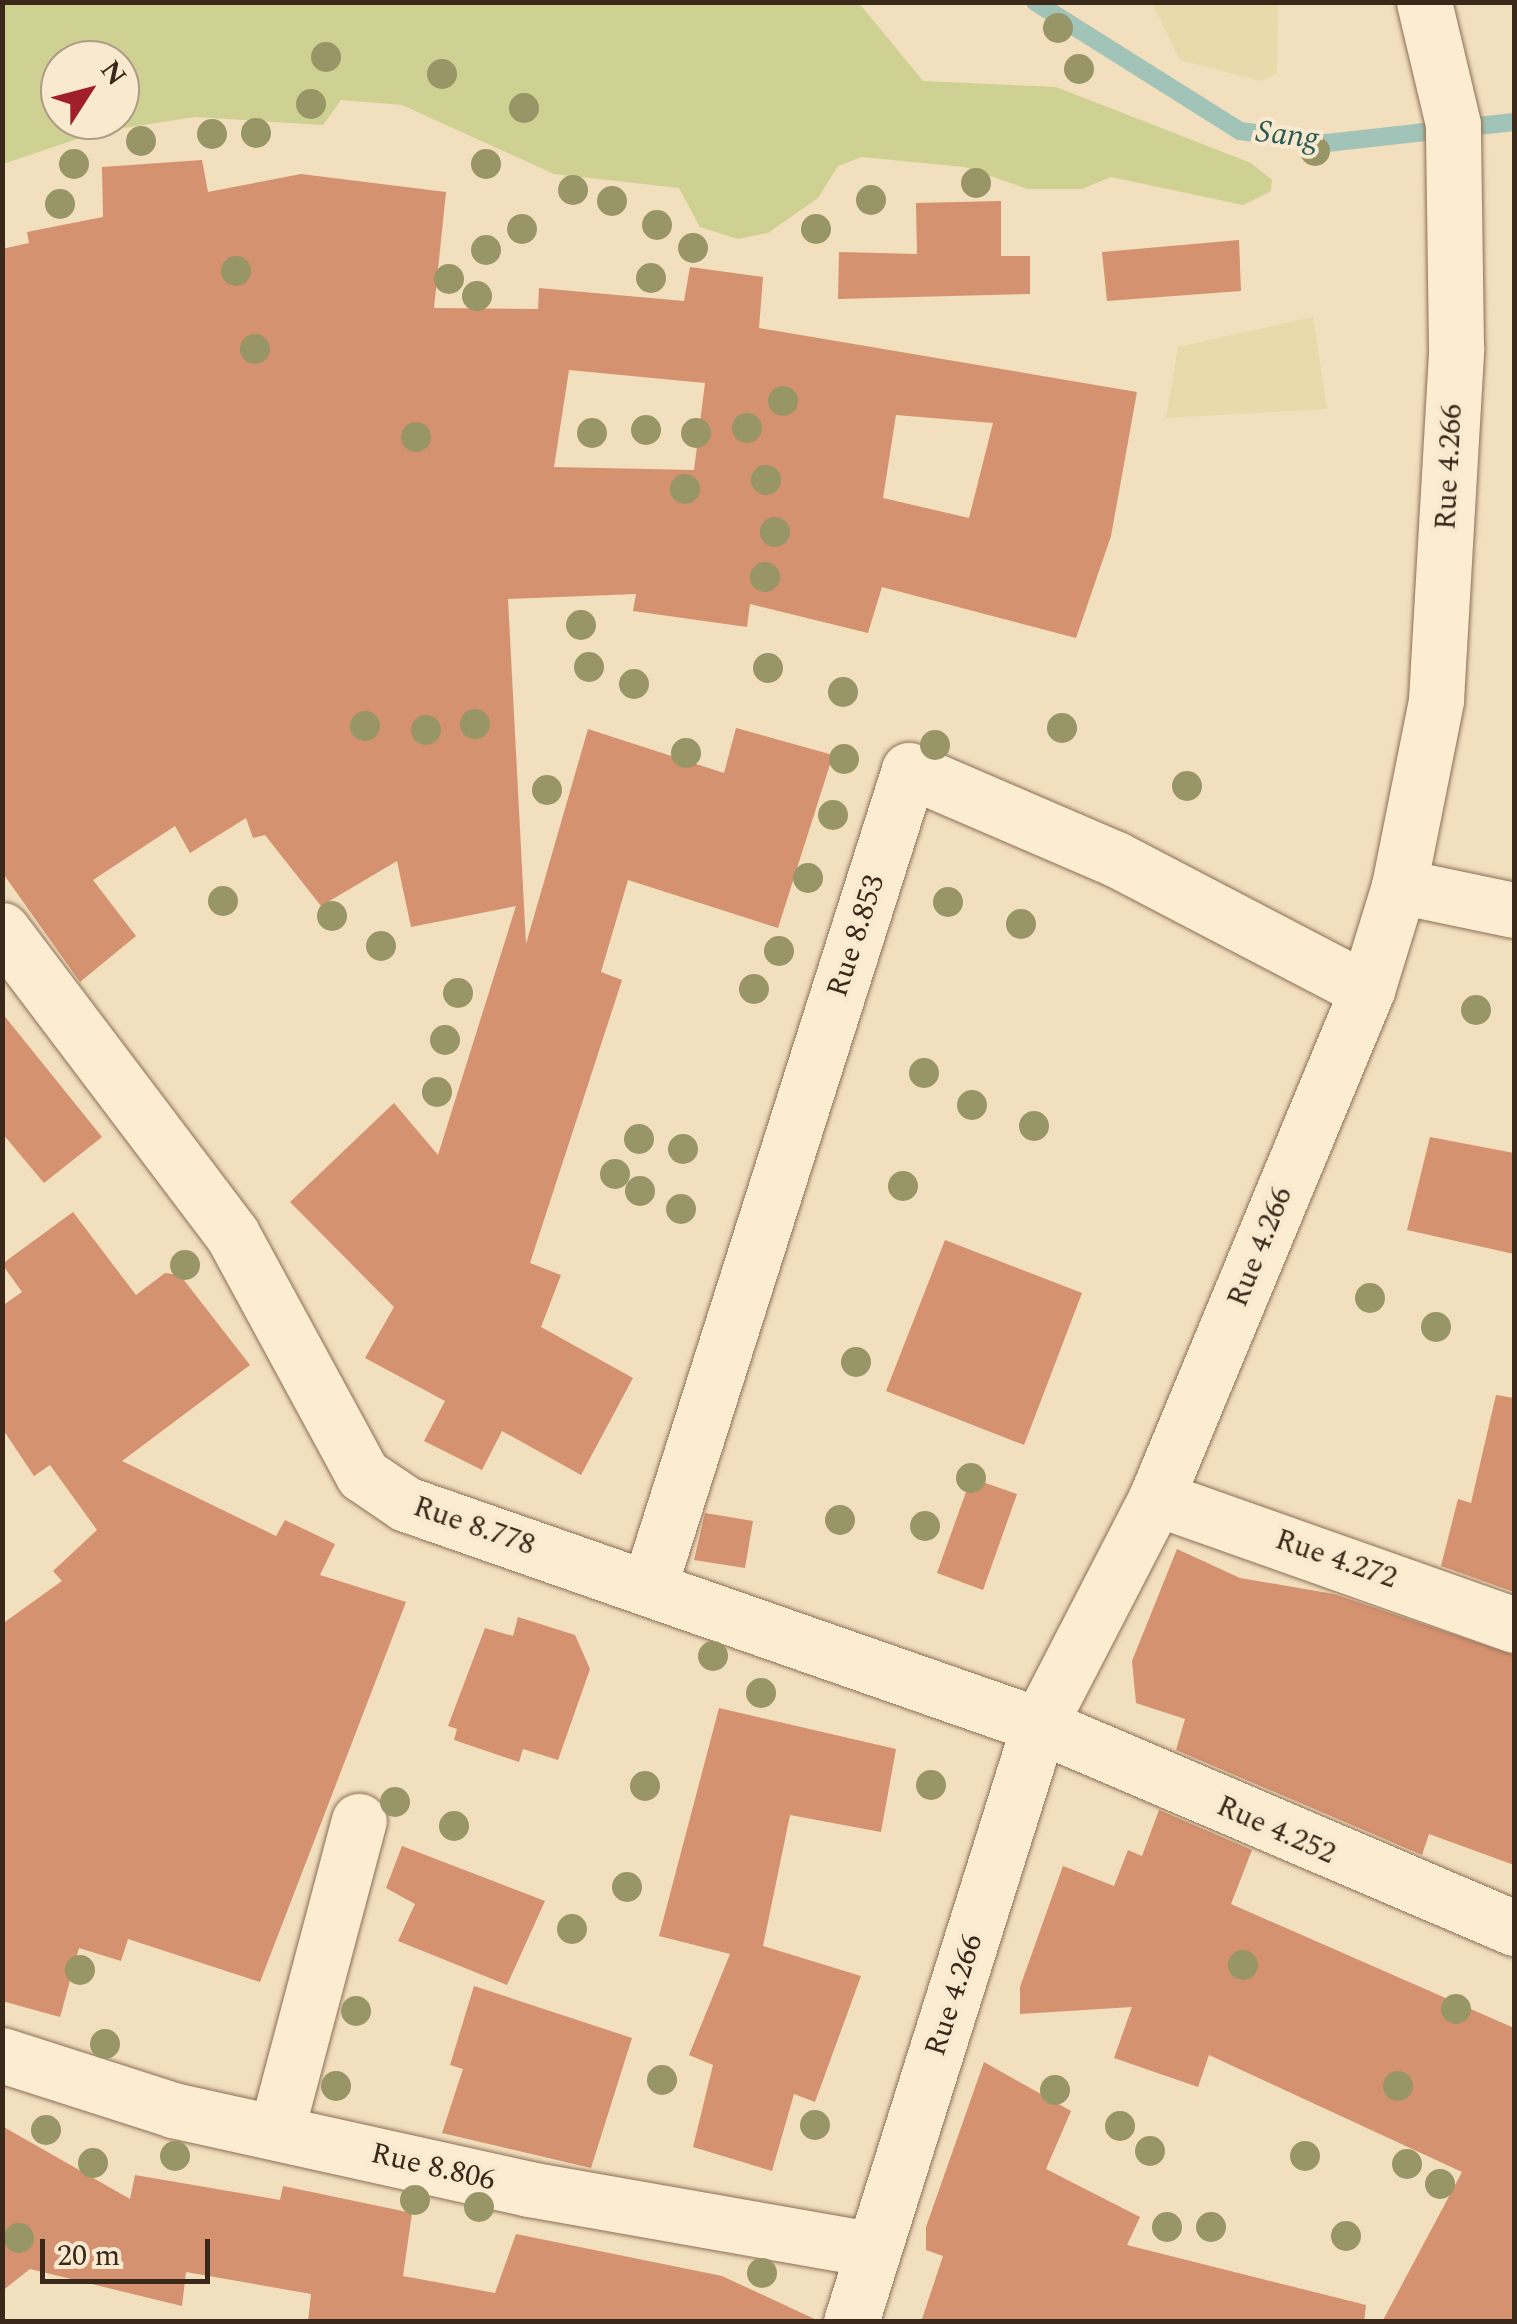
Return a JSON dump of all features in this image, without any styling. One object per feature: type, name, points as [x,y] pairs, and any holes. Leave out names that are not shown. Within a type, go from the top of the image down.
[{"type":"street","name":"Rue 4.266","points":[[850,2322],[869,2250],[1039,1725],[1156,1498],[1366,990],[1399,886],[1436,700],[1456,348],[1453,124],[1424,2]]},
{"type":"street","name":"Rue 8.853","points":[[648,1587],[909,770],[1116,859],[1366,990]]},
{"type":"street","points":[[1399,886],[1514,910]]},
{"type":"street","name":"Rue 8.778","points":[[2,930],[232,1234],[362,1475],[406,1504],[1039,1725]]},
{"type":"street","name":"Rue 4.272","points":[[1156,1498],[1514,1625]]},
{"type":"street","name":"Rue 4.252","points":[[1039,1725],[1514,1928]]},
{"type":"street","points":[[276,2132],[359,1821]]},
{"type":"street","name":"Rue 8.806","points":[[2,2055],[276,2132],[636,2211],[869,2250]]},
{"type":"shaded area","points":[[1152,3],[1278,3],[1277,73],[1261,81],[1180,60]]},
{"type":"shaded area","points":[[1313,317],[1327,409],[1166,418],[1178,347]]},
{"type":"green space","points":[[3,3],[859,3],[923,81],[1056,87],[1251,163],[1272,180],[1271,191],[1243,205],[1111,177],[1082,189],[1028,189],[964,167],[862,157],[838,166],[818,198],[768,233],[738,239],[700,227],[679,188],[554,174],[402,105],[341,100],[323,125],[195,117],[140,126],[140,40],[40,40],[40,140],[74,140],[3,164]]},
{"type":"building","points":[[202,160],[208,192],[301,174],[446,192],[434,308],[538,309],[539,288],[684,301],[690,267],[763,277],[759,328],[1137,392],[1111,536],[1076,638],[882,587],[868,633],[750,604],[747,627],[633,611],[636,594],[508,599],[526,944],[588,729],[724,773],[736,728],[833,755],[778,928],[628,880],[601,972],[622,980],[530,1263],[561,1275],[541,1327],[633,1378],[581,1475],[502,1431],[482,1470],[424,1441],[445,1401],[365,1358],[394,1307],[290,1202],[394,1103],[438,1155],[516,906],[411,927],[397,861],[321,906],[265,835],[253,838],[246,818],[190,853],[175,826],[93,880],[136,936],[80,982],[2,872],[2,249],[29,243],[27,232],[103,217],[102,167]],"holes":[[[569,370],[705,383],[694,470],[554,467]],[[896,415],[993,423],[969,518],[883,498]]]},
{"type":"building","points":[[1001,201],[1001,256],[1030,256],[1030,294],[838,299],[839,252],[917,254],[916,203]]},
{"type":"building","points":[[1239,240],[1241,291],[1107,301],[1102,252]]},
{"type":"building","points":[[2,1013],[102,1137],[44,1183],[2,1133]]},
{"type":"building","points":[[1430,1137],[1514,1153],[1514,1254],[1407,1230]]},
{"type":"building","points":[[73,1212],[136,1295],[165,1273],[180,1275],[250,1365],[122,1461],[276,1536],[285,1520],[335,1544],[320,1575],[406,1602],[260,1982],[128,1939],[121,1961],[79,1948],[60,2017],[2,2001],[2,1624],[62,1581],[53,1571],[97,1530],[50,1465],[34,1476],[2,1428],[2,1306],[22,1292],[2,1264]]},
{"type":"building","points":[[945,1240],[1082,1293],[1024,1445],[886,1391]]},
{"type":"building","points":[[1496,1395],[1514,1398],[1514,1592],[1441,1566],[1458,1499],[1471,1503]]},
{"type":"building","points":[[971,1478],[1017,1494],[983,1590],[937,1573]]},
{"type":"building","points":[[705,1513],[753,1521],[745,1568],[694,1560]]},
{"type":"building","points":[[1177,1549],[1240,1578],[1334,1594],[1514,1655],[1514,1865],[1429,1834],[1422,1855],[1176,1750],[1185,1719],[1136,1703],[1132,1661]]},
{"type":"building","points":[[518,1617],[575,1635],[590,1669],[558,1760],[523,1749],[519,1762],[454,1740],[457,1729],[448,1726],[485,1628],[513,1636]]},
{"type":"building","points":[[719,1708],[896,1749],[881,1832],[790,1815],[763,1946],[861,1976],[815,2102],[794,2094],[772,2171],[693,2147],[713,2065],[689,2055],[730,1954],[659,1936]]},
{"type":"building","points":[[1159,1810],[1252,1850],[1231,1904],[1514,2028],[1514,2322],[1382,2322],[1462,2172],[1209,2055],[1198,2087],[1114,2058],[1132,2007],[1020,2014],[1020,1987],[1063,1866],[1114,1886],[1128,1850],[1142,1856]]},
{"type":"building","points":[[402,1846],[545,1901],[507,1985],[398,1941],[415,1904],[386,1888]]},
{"type":"building","points":[[474,1986],[632,2038],[591,2168],[442,2133],[463,2069],[450,2065]]},
{"type":"building","points":[[984,2062],[1071,2111],[1046,2169],[1140,2217],[1127,2245],[1366,2305],[1364,2322],[921,2322],[943,2256],[926,2250],[926,2227]]},
{"type":"building","points":[[2,2126],[130,2199],[135,2175],[280,2200],[283,2186],[412,2213],[403,2276],[495,2293],[516,2234],[722,2276],[821,2322],[308,2322],[311,2294],[186,2272],[182,2306],[30,2269],[2,2291]]},
{"type":"waterway","name":"Sang","points":[[1035,2],[1240,131],[1327,143],[1514,122]]}]
